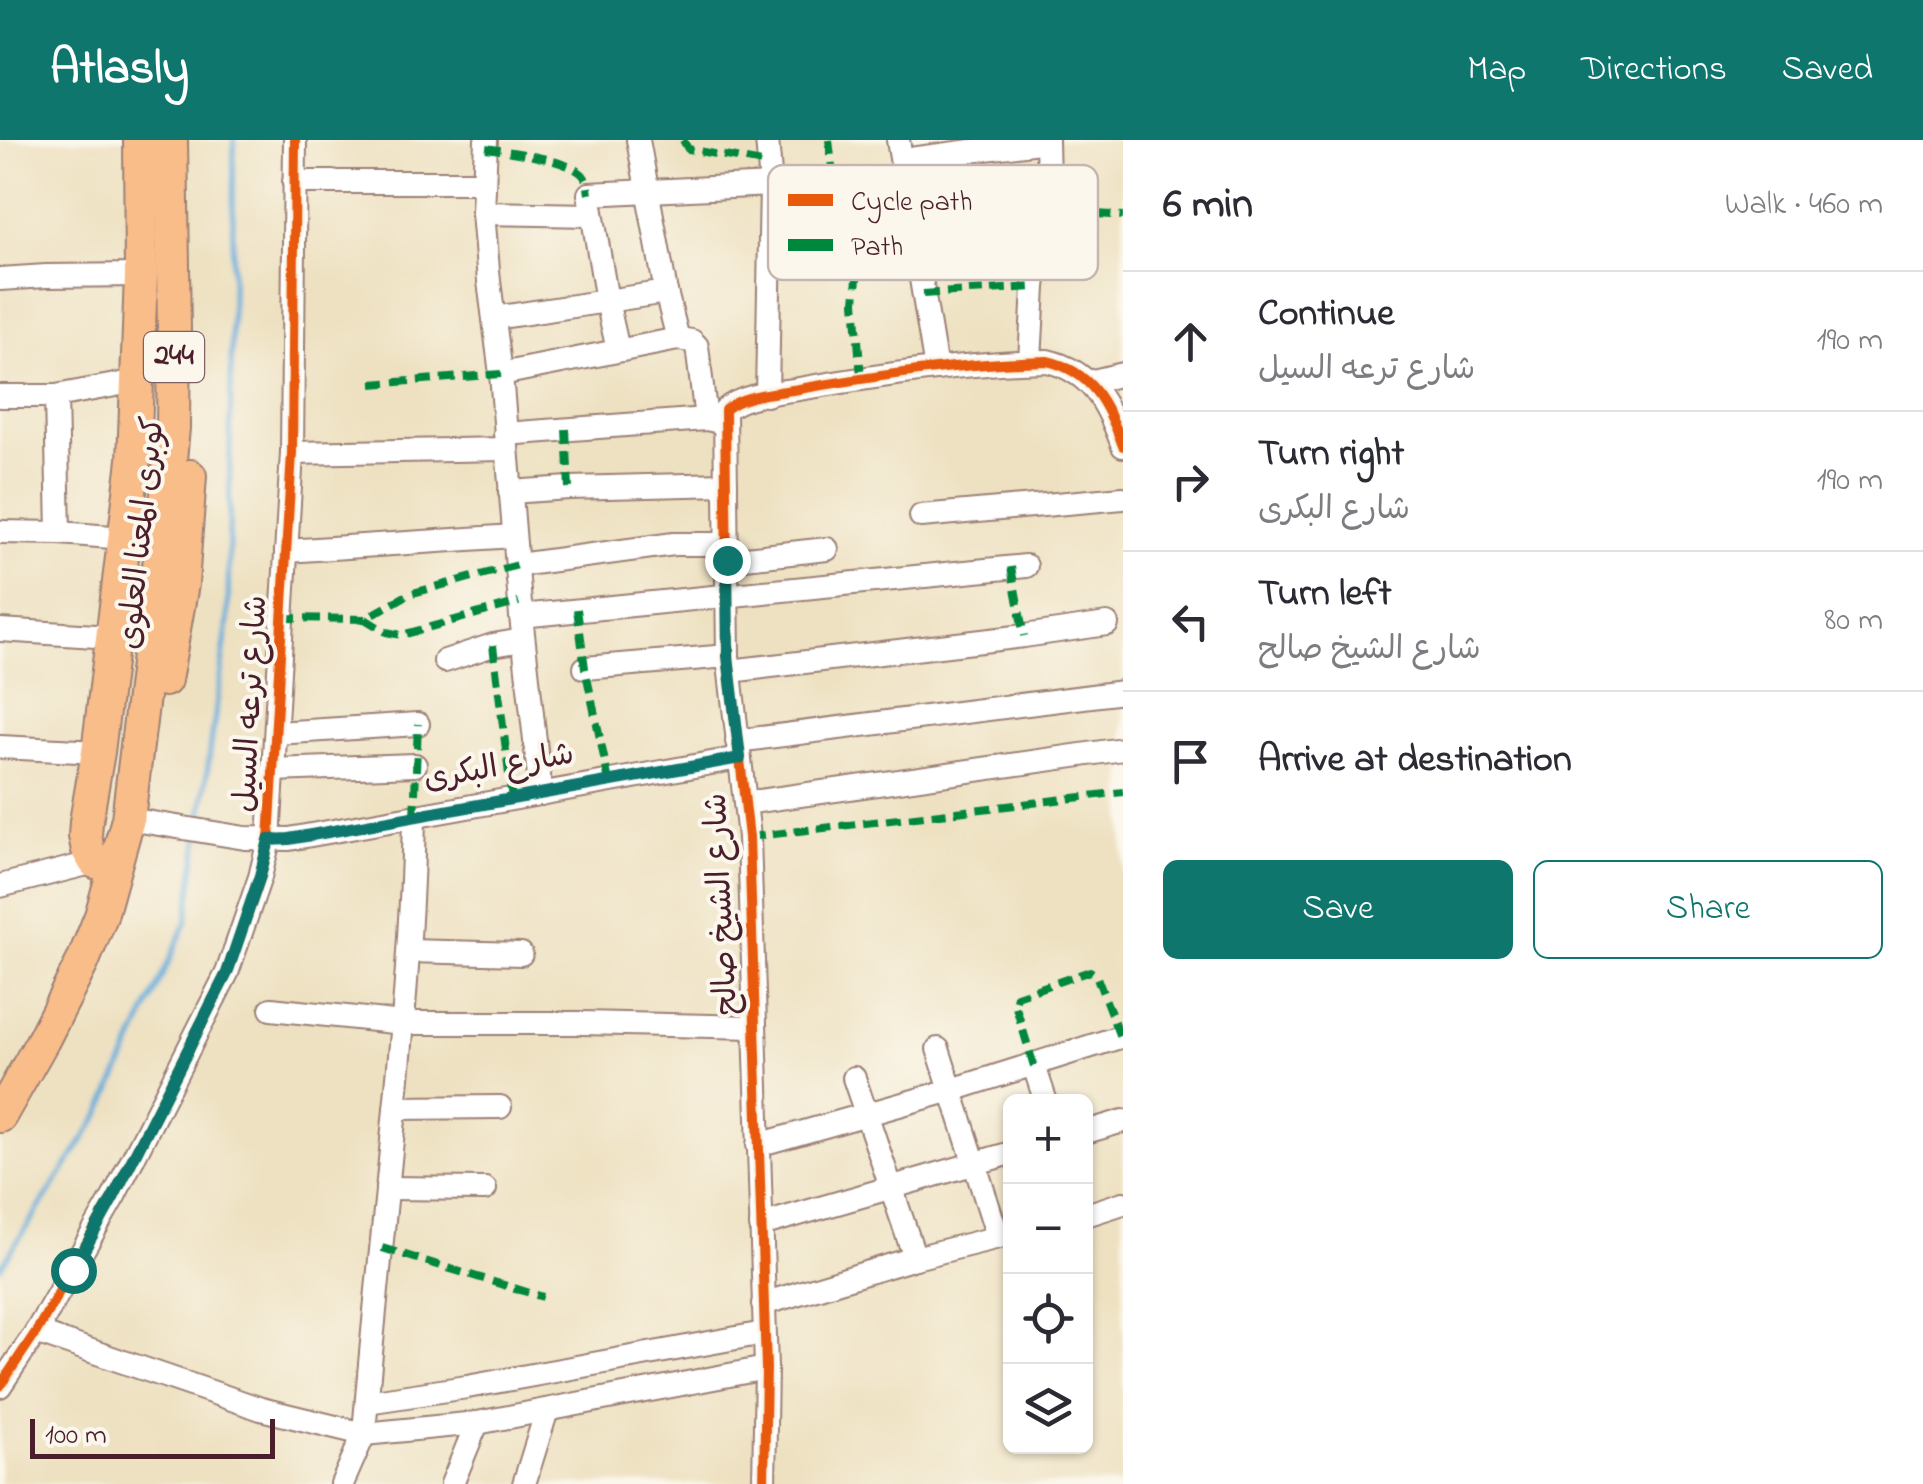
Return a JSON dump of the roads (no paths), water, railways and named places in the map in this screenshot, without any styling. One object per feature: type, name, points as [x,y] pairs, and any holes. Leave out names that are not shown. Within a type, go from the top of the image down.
[{"type":"highway","points":[[95,862],[85,836],[134,460],[141,275],[140,140]]},
{"type":"highway","name":"كوبرى المعنا العلوى","points":[[128,819],[150,572],[156,412],[150,140]]},
{"type":"highway","name":"كوبرى المعنا العلوى","points":[[95,862],[170,476],[174,329],[172,140]]},
{"type":"highway","points":[[128,819],[157,728],[187,537],[193,140]]},
{"type":"highway","name":"244","points":[[0,1116],[83,961],[101,916],[128,819]]},
{"type":"highway","name":"244","points":[[0,1078],[56,970],[95,862]]},
{"type":"street","name":"شارع ترعه السيل","points":[[0,1386],[36,1332],[114,1196],[227,973],[260,876],[257,839],[273,770],[292,453],[294,140]]},
{"type":"street","points":[[486,140],[483,213],[501,374],[520,616],[541,794]]},
{"type":"street","points":[[501,374],[678,339],[638,140]]},
{"type":"street","points":[[767,140],[769,165]]},
{"type":"street","points":[[900,150],[1047,140],[1048,165]]},
{"type":"street","points":[[294,182],[483,182]]},
{"type":"street","points":[[618,350],[589,194],[768,185]]},
{"type":"street","points":[[483,213],[592,216]]},
{"type":"street","points":[[0,279],[141,275]]},
{"type":"street","points":[[767,395],[769,280]]},
{"type":"street","points":[[921,280],[936,369]]},
{"type":"street","points":[[1030,361],[1035,280]]},
{"type":"street","points":[[494,318],[666,292]]},
{"type":"street","name":"شارع الشيخ صالح","points":[[678,339],[697,346],[726,484],[729,664],[749,837],[766,1368],[764,1484]]},
{"type":"street","points":[[292,453],[506,441],[715,421],[730,405],[767,395],[861,378],[1030,361],[1062,364],[1089,382],[1104,403],[1123,446]]},
{"type":"street","points":[[1089,382],[1123,374]]},
{"type":"street","points":[[0,396],[56,396],[137,381]]},
{"type":"street","points":[[56,396],[59,533]]},
{"type":"street","points":[[510,492],[726,484]]},
{"type":"street","points":[[921,516],[1123,498]]},
{"type":"street","points":[[0,532],[124,538]]},
{"type":"street","points":[[286,551],[514,536]]},
{"type":"street","points":[[518,565],[674,544],[727,552],[828,549]]},
{"type":"street","points":[[520,616],[1026,566]]},
{"type":"street","points":[[585,668],[729,664],[1024,636],[1107,624]]},
{"type":"street","points":[[0,630],[112,637]]},
{"type":"street","points":[[445,661],[493,644],[523,640]]},
{"type":"street","name":"شارع البكرى","points":[[128,819],[257,839],[289,839],[541,794],[738,749],[1123,692]]},
{"type":"street","points":[[276,733],[418,724]]},
{"type":"street","points":[[0,747],[98,752]]},
{"type":"street","points":[[745,803],[1123,750]]},
{"type":"street","points":[[273,770],[415,766]]},
{"type":"street","points":[[342,1484],[364,1434],[409,951],[414,816]]},
{"type":"street","points":[[0,886],[95,862]]},
{"type":"street","points":[[409,951],[521,954]]},
{"type":"street","points":[[271,1009],[403,1023],[754,1027]]},
{"type":"street","points":[[758,1145],[1122,1040]]},
{"type":"street","points":[[938,1049],[1003,1232]]},
{"type":"street","points":[[1034,1066],[1043,1094]]},
{"type":"street","points":[[854,1078],[915,1258]]},
{"type":"street","points":[[395,1108],[500,1107]]},
{"type":"street","points":[[1093,1130],[1123,1121]]},
{"type":"street","points":[[761,1225],[1003,1155]]},
{"type":"street","points":[[387,1188],[485,1189]]},
{"type":"street","points":[[1093,1213],[1123,1203]]},
{"type":"street","points":[[764,1304],[1003,1235]]},
{"type":"street","points":[[36,1332],[261,1408],[364,1434],[477,1423],[766,1368]]},
{"type":"street","points":[[367,1402],[764,1334]]},
{"type":"street","points":[[524,1484],[547,1410]]},
{"type":"street","points":[[452,1484],[477,1423]]},
{"type":"waterway","points":[[200,824],[228,621],[234,140]]},
{"type":"waterway","points":[[0,1268],[101,1113],[187,921],[199,835]]}]
